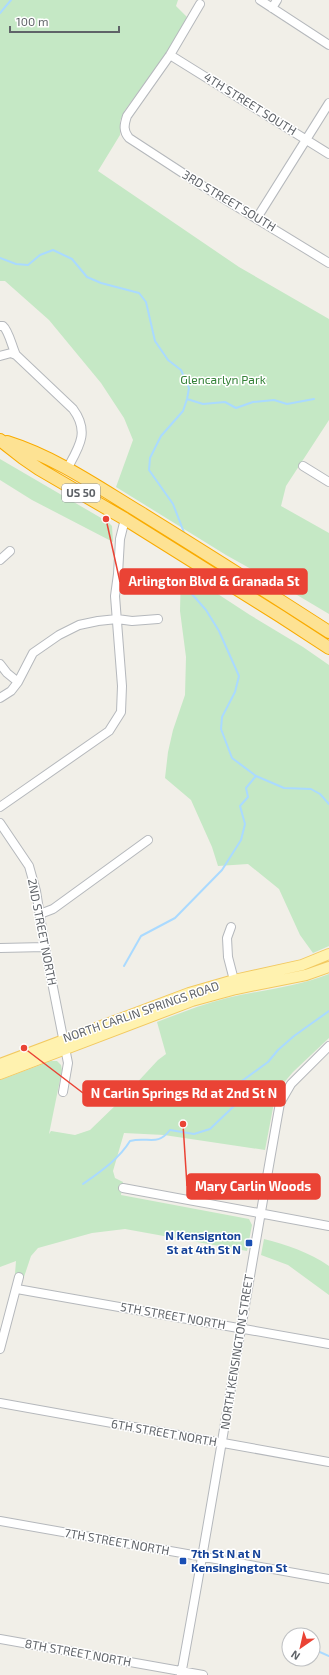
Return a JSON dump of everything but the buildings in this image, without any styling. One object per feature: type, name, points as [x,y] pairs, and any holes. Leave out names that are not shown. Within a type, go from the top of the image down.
[{"type":"highway","name":"US 50","points":[[0,440],[28,449],[67,469],[229,567],[329,632]]},
{"type":"highway","name":"US 50","points":[[0,440],[39,469],[125,519],[329,648]]},
{"type":"highway","points":[[287,605],[329,627]]},
{"type":"highway","points":[[280,616],[329,654]]},
{"type":"main road","name":"NORTH CARLIN SPRINGS ROAD","points":[[235,985],[329,954]]},
{"type":"main road","name":"NORTH CARLIN SPRINGS ROAD","points":[[0,1074],[63,1045],[190,993],[306,974],[329,967]]},
{"type":"main road","name":"NORTH CARLIN SPRINGS ROAD","points":[[0,1064],[63,1045]]},
{"type":"street","points":[[260,0],[329,45]]},
{"type":"street","points":[[272,8],[277,0]]},
{"type":"street","points":[[170,55],[200,4]]},
{"type":"street","name":"3RD STREET SOUTH","points":[[170,55],[127,116],[124,129],[125,133],[129,138],[198,183],[329,263]]},
{"type":"street","name":"4TH STREET SOUTH","points":[[170,55],[329,154]]},
{"type":"street","points":[[257,218],[329,103]]},
{"type":"street","points":[[0,326],[3,326],[6,329],[16,355],[73,409],[82,423],[83,430],[81,437],[67,469]]},
{"type":"street","points":[[0,356],[11,353],[16,355]]},
{"type":"street","points":[[303,466],[329,482]]},
{"type":"street","points":[[0,807],[109,731],[121,712],[122,686],[115,596],[120,539],[125,519]]},
{"type":"street","points":[[0,560],[10,551]]},
{"type":"street","points":[[0,698],[11,691],[18,682],[33,654],[59,635],[79,626],[98,621],[117,619],[132,621],[158,619]]},
{"type":"street","points":[[0,664],[7,673],[18,682]]},
{"type":"street","name":"2ND STREET NORTH","points":[[0,823],[29,866],[40,914],[63,1045],[68,1063],[63,1092]]},
{"type":"street","points":[[40,914],[53,910],[148,840]]},
{"type":"street","points":[[231,927],[227,938],[228,957],[235,985]]},
{"type":"street","points":[[0,948],[45,947]]},
{"type":"street","name":"NORTH KENSINGTON STREET","points":[[181,1673],[280,1103],[291,1084],[329,1046]]},
{"type":"street","points":[[123,1188],[260,1215],[329,1226]]},
{"type":"street","points":[[0,1349],[19,1277]]},
{"type":"street","name":"5TH STREET NORTH","points":[[17,1289],[329,1344]]},
{"type":"street","name":"6TH STREET NORTH","points":[[0,1404],[329,1462]]},
{"type":"street","name":"7TH STREET NORTH","points":[[0,1521],[329,1579]]},
{"type":"street","name":"8TH STREET NORTH","points":[[0,1639],[181,1673],[203,1675]]},
{"type":"green space","name":"Glencarlyn Park","points":[[0,0],[178,0],[176,6],[187,17],[167,52],[125,110],[120,121],[120,135],[98,171],[239,267],[329,319],[329,420],[286,486],[281,506],[329,533],[329,614],[226,555],[116,487],[133,440],[124,418],[101,383],[49,320],[5,281],[0,281]]},
{"type":"green space","points":[[0,459],[108,522],[112,526],[113,542],[32,500],[0,480]]},
{"type":"green space","points":[[181,570],[329,665],[329,946],[313,953],[300,935],[279,889],[248,864],[218,866],[212,847],[191,800],[165,778],[168,752],[173,730],[185,695],[186,657],[180,611]]},
{"type":"green space","points":[[329,974],[329,1038],[293,1072],[276,1092],[265,1150],[164,1135],[124,1133],[113,1171],[115,1178],[123,1182],[121,1195],[249,1219],[252,1225],[247,1251],[125,1229],[92,1233],[38,1248],[31,1256],[24,1277],[15,1274],[16,1261],[0,1267],[0,1080],[51,1061],[57,1061],[61,1065],[62,1070],[49,1134],[51,1131],[75,1135],[90,1130],[119,1102],[158,1060],[166,1054],[157,1022],[218,1000],[292,985]]},
{"type":"green space","points":[[264,1239],[298,1250],[329,1266],[329,1295],[288,1265],[261,1255]]},
{"type":"waterway","points":[[0,13],[11,0]]},
{"type":"waterway","points":[[0,258],[16,264],[28,265],[40,255],[53,250],[72,259],[87,277],[101,283],[139,293],[146,302],[155,341],[168,360],[181,370],[189,388],[183,411],[161,436],[150,458],[149,470],[173,504],[185,535]]},
{"type":"waterway","points":[[187,399],[203,404],[225,402],[236,408],[253,402],[274,400],[287,404],[314,399]]},
{"type":"waterway","points":[[191,565],[188,587],[191,593],[206,610],[219,631],[239,676],[235,692],[222,717],[221,729],[232,758],[256,776],[284,788],[311,789],[320,794],[329,804]]},
{"type":"waterway","points":[[124,966],[141,936],[175,918],[222,870],[241,840],[245,824],[240,806],[248,797],[246,788],[256,776]]},
{"type":"waterway","points":[[83,1184],[115,1159],[126,1148],[130,1141],[156,1140],[161,1138],[170,1130],[194,1134],[210,1129],[234,1106],[235,1086],[268,1062],[278,1050],[294,1036],[329,1011]]},
{"type":"waterway","points":[[321,1652],[329,1656]]},
{"type":"place","name":"Arlington Blvd & Granada St","points":[[106,519]]},
{"type":"place","name":"N Carlin Springs Rd at 2nd St N","points":[[24,1048]]},
{"type":"place","name":"Mary Carlin Woods","points":[[183,1124]]},
{"type":"place","name":"N Kensignton St at 4th St N","points":[[249,1243]]},
{"type":"place","name":"7th St N at N Kensingington St","points":[[183,1561]]}]
